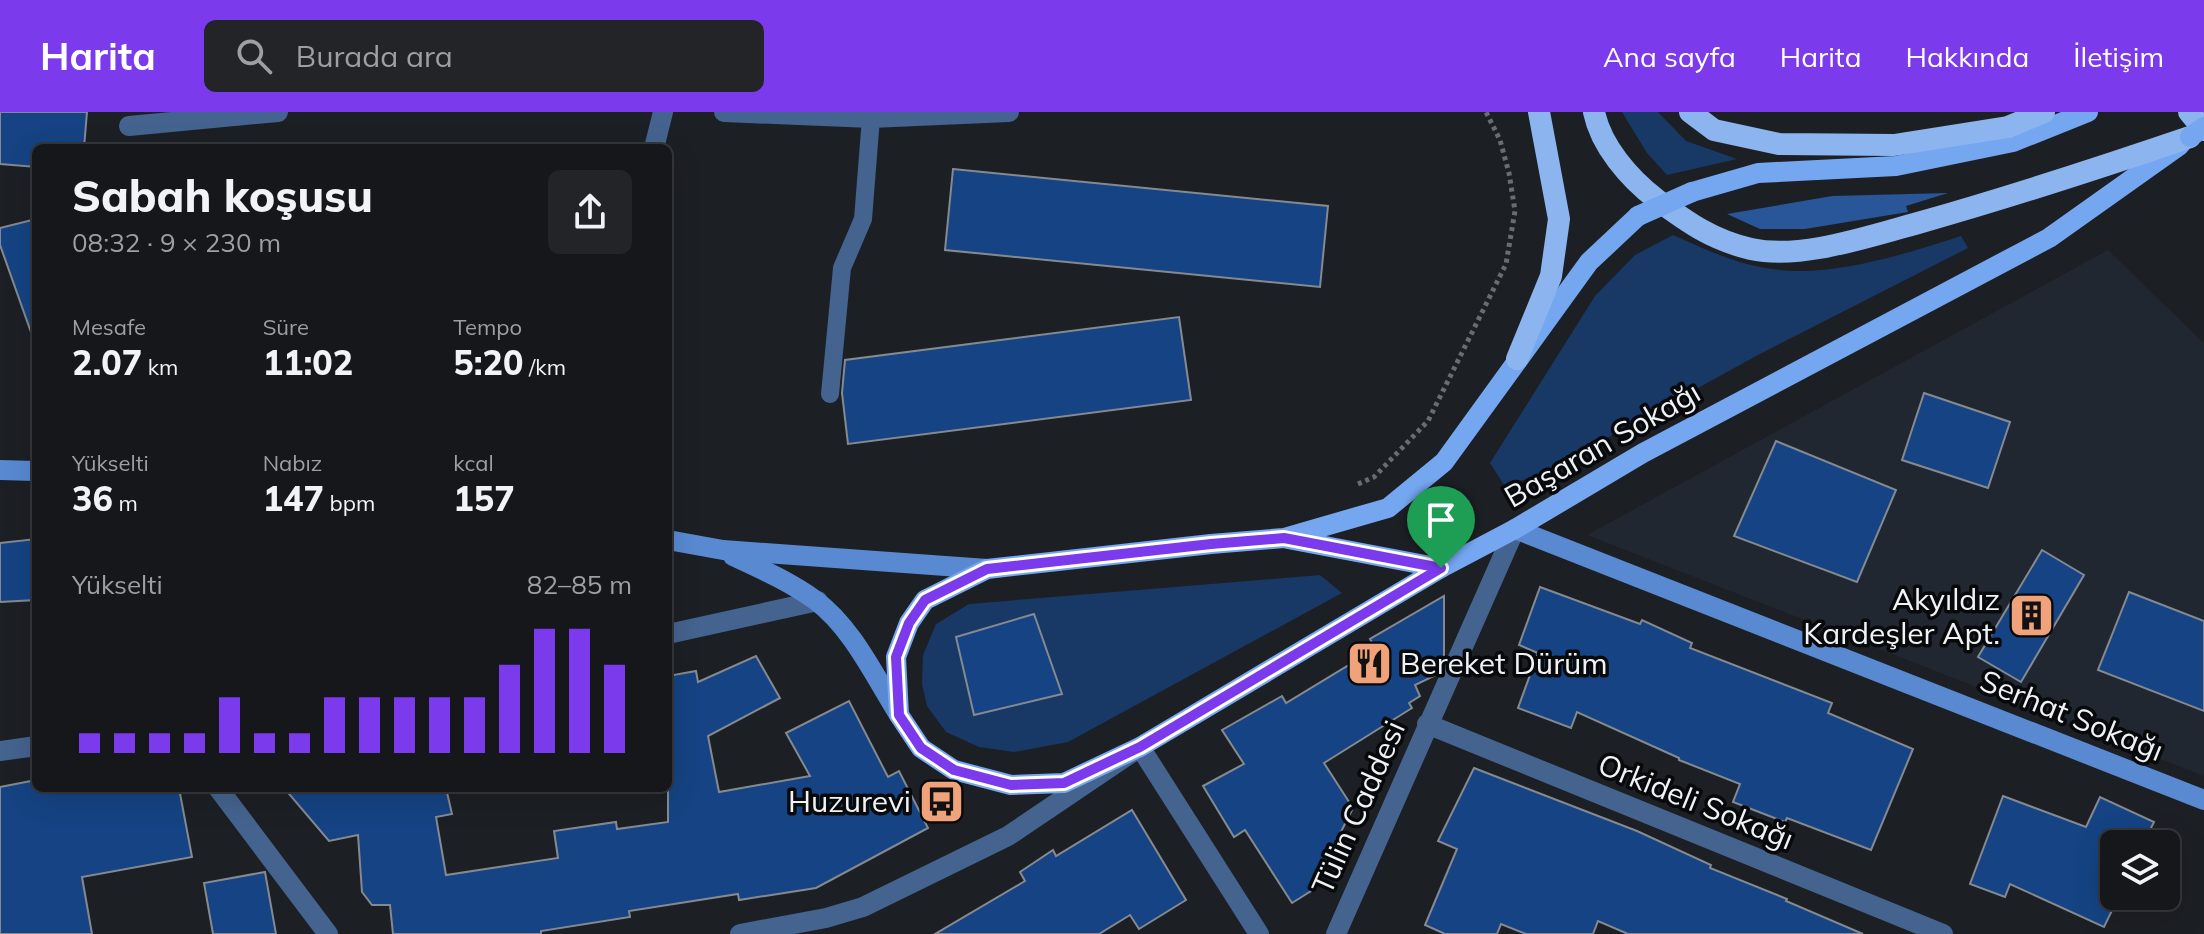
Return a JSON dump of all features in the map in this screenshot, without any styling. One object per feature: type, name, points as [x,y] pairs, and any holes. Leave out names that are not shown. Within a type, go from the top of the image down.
[{"type":"highway","points":[[1517,359],[1551,276],[1559,219],[1539,112]]},
{"type":"highway","points":[[1594,112],[1598,131],[1636,183],[1698,231],[1753,250],[1811,250],[2030,192],[2199,131],[2189,112]]},
{"type":"highway","points":[[1690,112],[1714,130],[1779,144],[1894,145],[2008,127],[2044,112]]},
{"type":"main road","points":[[672,541],[723,550],[987,569],[1284,538],[1388,508],[1444,462],[1589,262],[1638,216],[1692,192],[1758,173],[1896,166],[2013,142],[2088,112]]},
{"type":"main road","name":"Başaran Sokağı","points":[[1140,747],[1441,568],[1515,529],[1706,418],[2049,238],[2199,131]]},
{"type":"main road","points":[[0,470],[32,471]]},
{"type":"main road","name":"Serhat Sokağı","points":[[1515,529],[2204,800]]},
{"type":"main road","points":[[1284,538],[1441,568]]},
{"type":"main road","points":[[723,550],[779,577],[818,601],[861,654],[921,748],[954,770],[1011,785],[1064,783],[1140,747]]},
{"type":"main road","points":[[899,715],[896,657],[909,623],[925,600],[987,569]]},
{"type":"street","points":[[129,126],[278,112]]},
{"type":"street","points":[[655,144],[663,112]]},
{"type":"street","points":[[724,112],[871,118],[1009,112]]},
{"type":"street","name":"Tülin Caddesi","points":[[1336,934],[1515,529]]},
{"type":"street","points":[[672,633],[818,601]]},
{"type":"street","name":"Orkideli Sokağı","points":[[1427,724],[1943,934]]},
{"type":"street","points":[[0,751],[32,747]]},
{"type":"street","points":[[1140,747],[1259,934]]},
{"type":"street","name":"Başaran Sokağı","points":[[740,934],[826,918],[863,907],[1008,836],[1140,747]]},
{"type":"street","points":[[221,792],[328,934]]},
{"type":"lane","points":[[830,394],[842,268],[863,219],[871,118]]},
{"type":"path","points":[[1349,488],[1374,477],[1428,421],[1506,264],[1515,211],[1500,140],[1486,112]]},
{"type":"shaded area","points":[[1622,112],[1658,112],[1686,141],[1737,159],[1667,175],[1647,153]]},
{"type":"shaded area","points":[[1948,193],[1906,206],[1908,212],[1805,229],[1760,229],[1727,214],[1832,196]]},
{"type":"shaded area","points":[[1673,235],[1738,261],[1784,270],[1810,271],[1862,264],[1961,236],[1968,248],[1758,355],[1538,476],[1504,485],[1490,463],[1595,296],[1635,255]]},
{"type":"shaded area","points":[[2108,250],[2204,343],[2204,776],[1587,535]]},
{"type":"shaded area","points":[[1320,575],[1342,593],[1068,742],[1014,752],[979,747],[946,732],[927,706],[922,684],[923,655],[936,624],[969,604]]},
{"type":"building","points":[[0,112],[87,112],[84,144],[32,144],[32,167],[0,164]]},
{"type":"building","points":[[953,169],[1328,206],[1320,287],[945,250]]},
{"type":"building","points":[[32,220],[32,335],[0,245],[0,228]]},
{"type":"building","points":[[1179,317],[1191,400],[848,444],[842,393],[845,360]]},
{"type":"building","points":[[1924,393],[2010,422],[1988,488],[1902,460]]},
{"type":"building","points":[[1776,441],[1896,490],[1857,582],[1734,536]]},
{"type":"building","points":[[32,539],[32,600],[0,602],[0,543]]},
{"type":"building","name":"Akyıldız Kardeşler Apt.","points":[[2042,550],[2084,575],[2021,682],[1978,657]]},
{"type":"building","points":[[1540,587],[1640,624],[1642,620],[1692,643],[1690,648],[1832,703],[1828,713],[1913,749],[1871,850],[1787,818],[1785,822],[1733,802],[1740,784],[1679,760],[1577,712],[1571,728],[1518,708],[1538,653],[1519,645]]},
{"type":"building","points":[[2129,592],[2204,621],[2204,711],[2098,670]]},
{"type":"building","points":[[1444,596],[1444,658],[1429,670],[1434,676],[1415,685],[1420,696],[1409,703],[1412,708],[1324,763],[1353,808],[1311,891],[1292,903],[1245,830],[1234,837],[1203,786],[1244,764],[1222,730],[1282,696],[1286,703],[1375,649],[1370,639]]},
{"type":"building","points":[[1034,614],[1062,694],[974,715],[956,637]]},
{"type":"building","points":[[756,656],[780,698],[708,736],[719,792],[810,776],[786,733],[849,701],[888,777],[899,771],[928,828],[816,888],[739,900],[738,894],[629,911],[630,917],[541,931],[541,934],[393,934],[390,905],[372,905],[362,892],[358,835],[329,841],[287,792],[447,792],[452,814],[436,817],[446,875],[558,858],[554,831],[616,822],[617,829],[668,822],[668,792],[672,792],[672,675],[696,671],[698,682]]},
{"type":"building","points":[[1474,768],[1637,831],[1711,865],[1710,868],[1863,934],[1628,934],[1598,921],[1593,934],[1526,934],[1501,924],[1497,934],[1445,934],[1425,925],[1457,849],[1438,841]]},
{"type":"building","points":[[32,781],[32,792],[180,792],[192,857],[82,877],[92,934],[0,934],[0,787]]},
{"type":"building","points":[[2003,796],[2086,827],[2100,797],[2154,822],[2150,830],[2100,830],[2100,910],[2112,910],[2104,927],[2010,884],[2005,897],[1970,884]]},
{"type":"building","points":[[1132,810],[1186,900],[1139,929],[1130,915],[1099,934],[935,934],[1025,881],[1020,872],[1053,850],[1056,856]]},
{"type":"building","points":[[265,872],[276,934],[213,934],[204,883]]},
{"type":"place","name":"Akyıldız Kardeşler Apt.","points":[[2031,616]]},
{"type":"place","name":"Bereket Dürüm","points":[[1369,663]]},
{"type":"place","name":"Huzurevi","points":[[942,801]]},
{"type":"route","points":[[1284,538],[1441,568],[1140,747],[1064,783],[1011,785],[954,770],[921,748],[899,715],[896,657],[909,623],[925,600],[987,569],[1284,538]]}]
